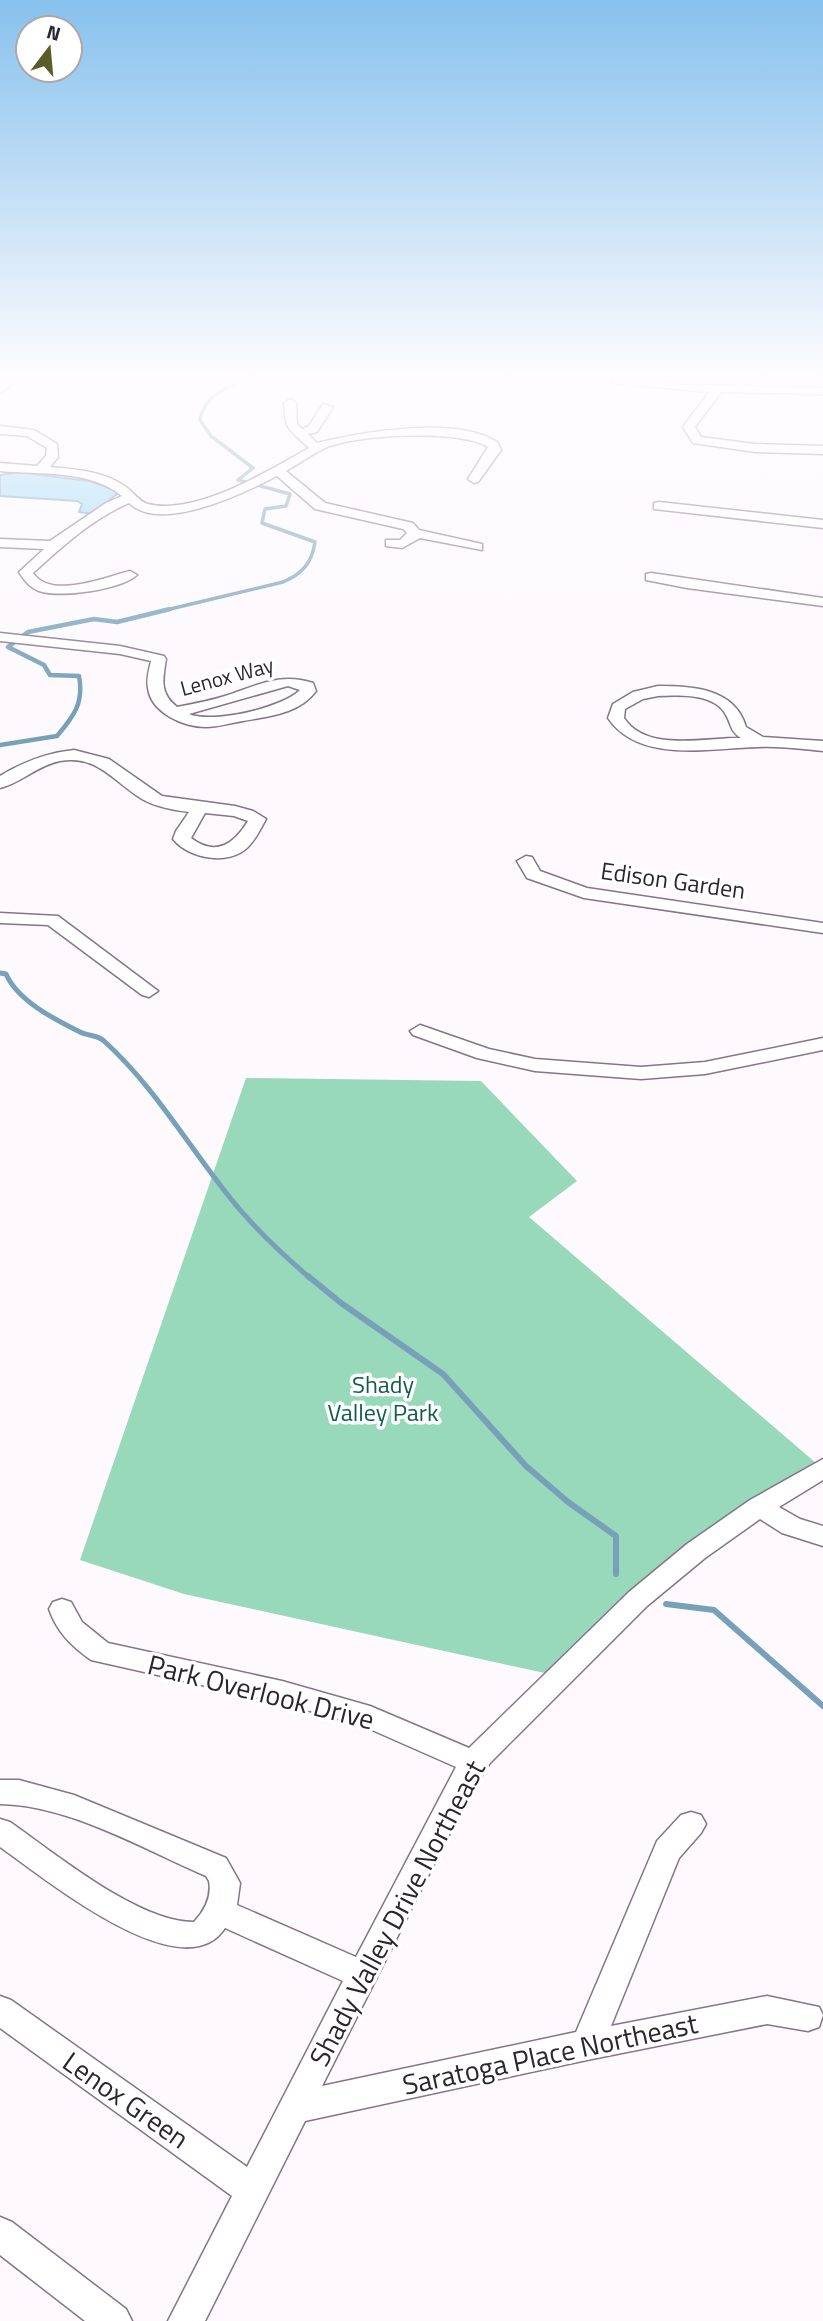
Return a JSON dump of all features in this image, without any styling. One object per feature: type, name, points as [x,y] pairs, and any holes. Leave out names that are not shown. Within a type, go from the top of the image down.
[{"type":"street","points":[[109,482],[141,506],[156,510],[199,503],[237,492],[256,482]]},
{"type":"street","points":[[294,482],[305,496],[319,505],[408,526],[415,533],[477,547]]},
{"type":"street","points":[[130,575],[86,588],[56,589],[36,584],[28,579],[26,572],[51,550],[53,545],[111,506],[132,497]]},
{"type":"street","points":[[659,506],[823,524]]},
{"type":"street","points":[[391,543],[406,543],[415,533]]},
{"type":"street","points":[[0,543],[53,545]]},
{"type":"street","points":[[651,577],[823,602]]},
{"type":"street","name":"Lenox Way","points":[[0,638],[29,643],[116,648],[159,659],[155,686],[158,698],[174,712],[195,723],[214,723],[266,712],[299,701],[308,691],[308,686],[300,682],[279,681],[232,699],[174,712]]},
{"type":"street","points":[[759,742],[739,730],[735,715],[727,706],[692,693],[670,691],[638,695],[622,703],[616,712],[622,729],[647,741],[682,745],[759,742],[823,746]]},
{"type":"street","points":[[0,783],[37,762],[57,756],[82,755],[94,757],[111,766],[149,798],[179,806],[201,807]]},
{"type":"street","name":"Edison Garden","points":[[526,861],[533,874],[584,893],[823,928]]},
{"type":"street","points":[[0,918],[52,920],[149,991]]},
{"type":"street","points":[[420,1031],[484,1054],[535,1065],[641,1073],[705,1068],[823,1045]]},
{"type":"street","name":"Shady Valley Drive Northeast","points":[[186,2321],[457,1790],[475,1763],[558,1676],[638,1599],[696,1551],[759,1507],[823,1468]]},
{"type":"street","points":[[759,1507],[791,1526],[823,1536]]},
{"type":"street","name":"Park Overlook Drive","points":[[62,1609],[78,1638],[101,1652],[282,1692],[370,1717],[475,1763]]},
{"type":"street","points":[[0,1792],[14,1789],[59,1802],[216,1867],[226,1883],[219,1911],[203,1933],[196,1936],[156,1930],[132,1919],[0,1831]]},
{"type":"street","points":[[587,2045],[667,1850],[691,1824]]},
{"type":"street","points":[[219,1911],[362,1975]]},
{"type":"street","name":"Lenox Green","points":[[0,2010],[252,2190]]},
{"type":"street","name":"Saratoga Place Northeast","points":[[294,2108],[587,2045],[767,2010],[808,2017]]},
{"type":"street","points":[[0,2234],[114,2321]]},
{"type":"green space","name":"Shady Valley Park","points":[[246,1078],[481,1081],[577,1181],[529,1217],[816,1463],[563,1677],[184,1594],[80,1560]]},
{"type":"water","points":[[0,482],[93,482],[115,490],[117,494],[92,514],[79,512],[82,504],[77,501],[0,496]]},
{"type":"waterway","points":[[162,611],[283,582],[296,575],[309,562],[315,542],[262,523],[265,509],[286,506],[290,494],[247,482]]},
{"type":"waterway","points":[[0,745],[57,736],[73,715],[80,694],[79,676],[50,675],[44,665],[8,647],[28,632],[94,619],[117,622],[170,609]]},
{"type":"waterway","points":[[0,973],[6,974],[19,993],[38,1008],[80,1032],[102,1039],[139,1077],[240,1210],[310,1278]]},
{"type":"waterway","points":[[308,1276],[341,1303],[443,1374],[526,1466],[568,1502],[616,1536],[616,1574]]},
{"type":"waterway","points":[[666,1604],[714,1610],[823,1706]]}]
